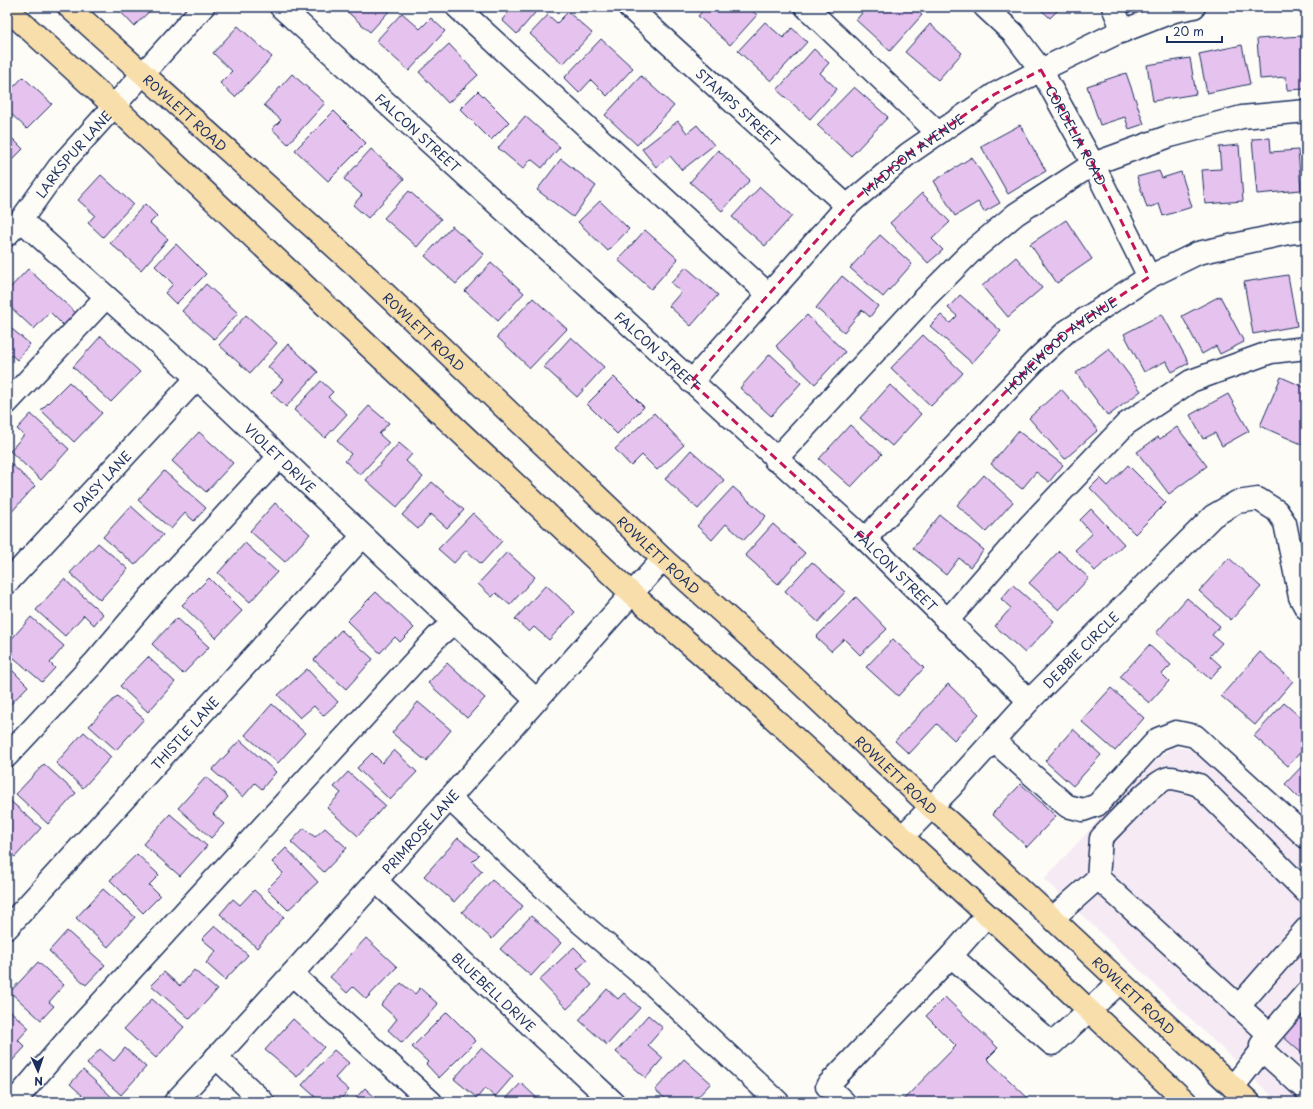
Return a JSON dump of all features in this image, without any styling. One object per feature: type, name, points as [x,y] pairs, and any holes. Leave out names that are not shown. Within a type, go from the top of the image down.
[{"type":"main road","name":"ROWLETT ROAD","points":[[69,7],[355,264],[663,559],[796,679],[932,808],[949,822],[1249,1102]]},
{"type":"main road","points":[[7,9],[115,107],[632,594],[746,693],[987,915],[1186,1102]]},
{"type":"street","name":"FALCON STREET","points":[[281,7],[775,460],[865,539],[1029,701]]},
{"type":"street","points":[[457,7],[768,295]]},
{"type":"street","name":"STAMPS STREET","points":[[629,7],[847,206]]},
{"type":"street","points":[[806,7],[938,133]]},
{"type":"street","name":"CORDELIA ROAD","points":[[985,7],[1013,33],[1040,70],[1093,164],[1149,277]]},
{"type":"street","points":[[1113,7],[1123,31]]},
{"type":"street","name":"MADISON AVENUE","points":[[691,382],[847,206],[908,154],[994,94],[1040,70],[1123,31],[1174,11],[1194,7]]},
{"type":"street","name":"LARKSPUR LANE","points":[[14,227],[59,167],[115,107],[198,9]]},
{"type":"street","points":[[775,460],[923,300],[972,251],[1016,214],[1093,164],[1170,136],[1242,116],[1306,110]]},
{"type":"street","name":"VIOLET DRIVE","points":[[14,227],[106,297],[197,378],[362,537],[536,700]]},
{"type":"street","name":"HOMEWOOD AVENUE","points":[[865,539],[1036,360],[1067,331],[1149,277],[1198,253],[1288,233],[1306,231]]},
{"type":"street","points":[[7,403],[106,297]]},
{"type":"street","points":[[947,621],[1030,525],[1126,424],[1191,381],[1271,352],[1306,348]]},
{"type":"street","name":"DAISY LANE","points":[[7,583],[197,378]]},
{"type":"street","points":[[7,756],[94,663],[150,597],[279,458]]},
{"type":"street","name":"DEBBIE CIRCLE","points":[[902,837],[932,808],[1029,701],[1213,516],[1237,502],[1258,500],[1277,511],[1285,524],[1300,597],[1306,608]]},
{"type":"street","name":"THISTLE LANE","points":[[7,928],[362,537]]},
{"type":"street","name":"PRIMROSE LANE","points":[[175,1102],[376,881],[663,559]]},
{"type":"street","points":[[14,1102],[74,1033],[453,622]]},
{"type":"street","points":[[993,740],[1067,806],[1083,810],[1097,805],[1158,739],[1176,732],[1195,736],[1306,837]]},
{"type":"street","points":[[1052,918],[1098,878],[1101,838],[1148,790],[1167,778],[1184,780],[1199,785],[1306,892]]},
{"type":"street","points":[[450,798],[581,923],[647,979],[778,1102]]},
{"type":"street","points":[[1098,878],[1238,1007],[1265,1042],[1306,1090]]},
{"type":"street","name":"BLUEBELL DRIVE","points":[[376,881],[613,1102]]},
{"type":"street","points":[[844,1102],[827,1086],[987,915]]},
{"type":"street","points":[[1238,1007],[1306,929]]},
{"type":"street","points":[[950,956],[1052,1044],[1120,982]]},
{"type":"street","points":[[292,974],[431,1102]]},
{"type":"street","points":[[1233,1087],[1265,1042],[1306,994]]},
{"type":"street","points":[[216,1057],[263,1102]]},
{"type":"highlighted area","points":[[1041,70],[1093,164],[1149,277],[1067,331],[1036,360],[865,539],[691,382],[847,206],[908,154],[995,94]]},
{"type":"shaded area","points":[[1172,747],[1192,749],[1306,852],[1306,1102],[1278,1102],[1044,879],[1143,772]]},
{"type":"building","points":[[116,7],[154,7],[134,26]]},
{"type":"building","points":[[342,7],[393,7],[370,32]]},
{"type":"building","points":[[508,7],[540,7],[517,34],[502,20],[511,9]]},
{"type":"building","points":[[706,7],[748,7],[757,15],[730,45],[698,16]]},
{"type":"building","points":[[867,7],[913,7],[922,15],[890,51],[856,20]]},
{"type":"building","points":[[1038,7],[1061,7],[1050,18]]},
{"type":"building","points":[[568,12],[592,33],[563,64],[530,34],[548,15],[557,23]]},
{"type":"building","points":[[402,13],[420,29],[431,18],[445,31],[409,71],[376,41]]},
{"type":"building","points":[[765,22],[783,38],[792,28],[807,42],[771,81],[738,51]]},
{"type":"building","points":[[930,24],[962,53],[938,80],[905,52]]},
{"type":"building","points":[[238,26],[272,57],[235,97],[220,83],[232,71],[213,53]]},
{"type":"building","points":[[1302,36],[1305,89],[1287,90],[1286,77],[1260,79],[1257,39]]},
{"type":"building","points":[[601,39],[633,68],[607,96],[591,80],[579,93],[564,78]]},
{"type":"building","points":[[449,44],[478,75],[448,103],[419,72]]},
{"type":"building","points":[[1242,45],[1250,84],[1207,93],[1199,54]]},
{"type":"building","points":[[814,49],[829,63],[820,73],[837,89],[810,119],[777,90]]},
{"type":"building","points":[[1190,58],[1196,94],[1153,101],[1147,65]]},
{"type":"building","points":[[1126,73],[1144,124],[1129,129],[1125,117],[1100,125],[1087,86]]},
{"type":"building","points":[[292,74],[325,103],[288,144],[272,129],[281,120],[264,105]]},
{"type":"building","points":[[641,76],[674,106],[637,145],[605,115]]},
{"type":"building","points":[[23,77],[52,104],[27,129],[7,110],[7,94]]},
{"type":"building","points":[[854,87],[888,117],[851,156],[817,125]]},
{"type":"building","points":[[478,91],[509,122],[491,140],[460,109]]},
{"type":"building","points":[[334,111],[366,143],[328,181],[295,150]]},
{"type":"building","points":[[525,116],[560,147],[542,168],[531,159],[523,169],[498,148]]},
{"type":"building","points":[[678,121],[687,133],[697,125],[714,145],[682,170],[670,156],[656,167],[642,149]]},
{"type":"building","points":[[1020,125],[1046,171],[1008,194],[981,146]]},
{"type":"building","points":[[7,133],[23,149],[7,165]]},
{"type":"building","points":[[1270,138],[1271,152],[1298,150],[1301,190],[1257,194],[1252,139]]},
{"type":"building","points":[[1239,145],[1243,201],[1205,204],[1202,170],[1221,169],[1219,147]]},
{"type":"building","points":[[371,149],[404,179],[368,218],[353,205],[362,195],[344,179]]},
{"type":"building","points":[[718,150],[750,180],[722,211],[690,182]]},
{"type":"building","points":[[972,157],[1000,203],[984,212],[978,202],[955,216],[934,181]]},
{"type":"building","points":[[561,159],[596,186],[573,217],[537,190]]},
{"type":"building","points":[[1159,171],[1162,178],[1181,172],[1192,207],[1163,216],[1159,204],[1147,208],[1137,177]]},
{"type":"building","points":[[101,175],[133,204],[103,237],[88,223],[95,215],[78,200]]},
{"type":"building","points":[[760,187],[792,216],[765,246],[732,217]]},
{"type":"building","points":[[409,191],[441,219],[417,247],[384,218]]},
{"type":"building","points":[[922,193],[950,222],[932,239],[943,250],[928,263],[890,223]]},
{"type":"building","points":[[600,201],[629,229],[608,251],[578,222]]},
{"type":"building","points":[[145,204],[157,216],[150,223],[168,239],[141,270],[110,243]]},
{"type":"building","points":[[1066,220],[1092,259],[1057,283],[1030,244]]},
{"type":"building","points":[[452,226],[484,254],[456,284],[425,256]]},
{"type":"building","points":[[645,230],[678,259],[651,289],[618,260]]},
{"type":"building","points":[[880,235],[912,264],[883,297],[850,268]]},
{"type":"building","points":[[176,244],[206,274],[176,304],[165,293],[173,284],[155,266]]},
{"type":"building","points":[[1016,257],[1042,288],[1008,317],[982,286]]},
{"type":"building","points":[[491,263],[524,293],[498,321],[465,291]]},
{"type":"building","points":[[686,267],[718,295],[691,326],[669,306],[681,292],[671,283]]},
{"type":"building","points":[[28,269],[76,313],[64,326],[50,312],[34,329],[7,304],[7,291]]},
{"type":"building","points":[[1288,275],[1297,326],[1253,334],[1244,282]]},
{"type":"building","points":[[842,276],[878,306],[870,317],[862,310],[844,332],[816,308]]},
{"type":"building","points":[[206,284],[238,313],[214,339],[182,311]]},
{"type":"building","points":[[960,295],[1001,331],[972,363],[930,326],[941,315],[950,323],[957,316],[948,308]]},
{"type":"building","points":[[1220,296],[1244,342],[1220,354],[1216,346],[1202,354],[1182,316]]},
{"type":"building","points":[[533,298],[567,329],[530,368],[497,337]]},
{"type":"building","points":[[1162,314],[1189,363],[1172,372],[1166,361],[1144,372],[1124,334]]},
{"type":"building","points":[[246,315],[277,343],[250,373],[219,345]]},
{"type":"building","points":[[807,315],[845,352],[815,384],[776,346]]},
{"type":"building","points":[[7,325],[30,344],[17,360],[7,351]]},
{"type":"building","points":[[923,335],[963,373],[931,406],[891,368]]},
{"type":"building","points":[[101,336],[140,372],[111,402],[73,367]]},
{"type":"building","points":[[571,337],[604,367],[577,397],[544,367]]},
{"type":"building","points":[[288,344],[318,372],[286,407],[271,393],[283,380],[268,367]]},
{"type":"building","points":[[1109,348],[1141,391],[1108,416],[1076,373]]},
{"type":"building","points":[[770,354],[801,383],[771,416],[740,388]]},
{"type":"building","points":[[614,377],[644,407],[617,434],[587,404]]},
{"type":"building","points":[[1281,377],[1306,388],[1306,446],[1260,426]]},
{"type":"building","points":[[321,381],[333,392],[328,397],[347,414],[325,438],[294,410]]},
{"type":"building","points":[[69,382],[102,413],[74,442],[41,410]]},
{"type":"building","points":[[890,385],[921,414],[892,446],[860,418]]},
{"type":"building","points":[[1061,389],[1098,430],[1065,459],[1029,418]]},
{"type":"building","points":[[1228,394],[1249,431],[1222,446],[1215,433],[1203,439],[1190,415]]},
{"type":"building","points":[[369,406],[389,423],[379,434],[389,443],[360,475],[345,461],[351,454],[337,441]]},
{"type":"building","points":[[654,413],[684,445],[657,470],[642,455],[631,466],[615,449]]},
{"type":"building","points":[[31,414],[69,449],[41,480],[10,451],[24,435],[17,429]]},
{"type":"building","points":[[850,425],[882,454],[851,487],[819,459]]},
{"type":"building","points":[[1177,427],[1207,466],[1169,494],[1137,452],[1158,437],[1160,439]]},
{"type":"building","points":[[1018,431],[1063,465],[1049,482],[1036,472],[1022,489],[991,464]]},
{"type":"building","points":[[199,432],[233,463],[206,492],[172,461]]},
{"type":"building","points":[[399,443],[412,454],[406,461],[423,477],[397,507],[366,480]]},
{"type":"building","points":[[691,450],[724,480],[698,509],[665,479]]},
{"type":"building","points":[[10,463],[35,486],[8,516],[7,466]]},
{"type":"building","points":[[1128,465],[1166,503],[1135,534],[1090,488],[1100,478],[1108,486]]},
{"type":"building","points":[[164,471],[206,508],[194,521],[185,513],[171,529],[138,500]]},
{"type":"building","points":[[984,475],[1013,502],[986,532],[957,505]]},
{"type":"building","points":[[432,482],[464,510],[447,528],[431,514],[418,529],[402,515]]},
{"type":"building","points":[[733,487],[766,516],[744,540],[726,524],[712,540],[697,526]]},
{"type":"building","points":[[275,503],[310,534],[285,562],[250,531]]},
{"type":"building","points":[[131,506],[163,535],[135,565],[103,537]]},
{"type":"building","points":[[1091,509],[1124,544],[1095,571],[1075,550],[1092,534],[1080,520]]},
{"type":"building","points":[[473,513],[502,541],[481,564],[466,550],[454,563],[438,549]]},
{"type":"building","points":[[940,515],[984,550],[970,567],[959,558],[946,575],[913,548]]},
{"type":"building","points":[[773,524],[805,553],[778,584],[745,555]]},
{"type":"building","points":[[98,543],[128,569],[100,600],[70,573]]},
{"type":"building","points":[[245,543],[277,572],[250,602],[218,573]]},
{"type":"building","points":[[1059,551],[1089,578],[1059,610],[1029,583]]},
{"type":"building","points":[[507,552],[535,577],[510,605],[496,593],[492,597],[478,584]]},
{"type":"building","points":[[1229,558],[1261,587],[1231,620],[1199,591]]},
{"type":"building","points":[[812,562],[845,592],[818,622],[785,591]]},
{"type":"building","points":[[209,578],[242,611],[216,638],[182,605]]},
{"type":"building","points":[[64,579],[103,614],[94,625],[84,615],[65,636],[36,610]]},
{"type":"building","points":[[546,585],[575,612],[549,640],[534,627],[529,632],[515,619]]},
{"type":"building","points":[[1013,585],[1054,621],[1025,653],[995,626],[1011,608],[1001,599]]},
{"type":"building","points":[[376,592],[414,628],[400,642],[395,637],[380,653],[347,621]]},
{"type":"building","points":[[856,597],[887,629],[860,655],[844,639],[831,651],[816,637]]},
{"type":"building","points":[[1187,598],[1220,626],[1212,635],[1222,643],[1210,656],[1221,666],[1210,679],[1156,633]]},
{"type":"building","points":[[31,617],[64,646],[50,663],[55,668],[42,682],[7,652],[7,644]]},
{"type":"building","points":[[177,618],[209,647],[183,674],[152,644]]},
{"type":"building","points":[[341,630],[373,659],[346,689],[314,660]]},
{"type":"building","points":[[893,639],[924,668],[898,696],[866,667]]},
{"type":"building","points":[[1149,645],[1171,665],[1162,674],[1169,681],[1149,703],[1120,677]]},
{"type":"building","points":[[1260,652],[1293,681],[1255,725],[1221,696]]},
{"type":"building","points":[[148,657],[175,682],[148,712],[120,686]]},
{"type":"building","points":[[447,663],[485,698],[467,718],[428,683]]},
{"type":"building","points":[[7,665],[28,686],[7,708]]},
{"type":"building","points":[[307,669],[338,702],[323,716],[314,706],[300,718],[278,695]]},
{"type":"building","points":[[948,684],[979,714],[954,740],[937,724],[909,754],[895,741]]},
{"type":"building","points":[[1111,688],[1144,718],[1115,751],[1081,721]]},
{"type":"building","points":[[117,696],[144,719],[116,750],[89,726]]},
{"type":"building","points":[[418,702],[451,730],[426,761],[392,733]]},
{"type":"building","points":[[1284,703],[1306,722],[1306,746],[1288,766],[1254,736]]},
{"type":"building","points":[[272,704],[305,733],[278,763],[245,735]]},
{"type":"building","points":[[1073,729],[1101,755],[1073,786],[1045,761]]},
{"type":"building","points":[[84,732],[111,757],[83,788],[56,763]]},
{"type":"building","points":[[240,740],[276,772],[262,789],[255,783],[243,797],[212,770]]},
{"type":"building","points":[[394,750],[417,772],[390,800],[357,768],[372,753],[382,763]]},
{"type":"building","points":[[1306,762],[1306,792],[1299,798],[1285,784]]},
{"type":"building","points":[[44,764],[76,793],[48,824],[16,794]]},
{"type":"building","points":[[348,772],[385,805],[358,836],[327,808],[341,793],[334,787]]},
{"type":"building","points":[[206,777],[228,797],[213,814],[224,824],[211,838],[178,808]]},
{"type":"building","points":[[1021,784],[1056,816],[1027,847],[992,814]]},
{"type":"building","points":[[7,798],[41,828],[15,857],[7,850]]},
{"type":"building","points":[[170,814],[207,846],[180,876],[143,844]]},
{"type":"building","points":[[304,828],[315,837],[325,828],[347,848],[324,872],[291,842]]},
{"type":"building","points":[[458,838],[479,855],[472,862],[482,871],[454,902],[424,876]]},
{"type":"building","points":[[286,848],[318,882],[288,910],[267,889],[283,873],[272,862]]},
{"type":"building","points":[[137,854],[159,875],[149,885],[160,896],[143,913],[110,880]]},
{"type":"building","points":[[492,880],[523,906],[492,939],[462,912]]},
{"type":"building","points":[[103,889],[135,917],[108,947],[76,918]]},
{"type":"building","points":[[254,890],[284,917],[257,948],[220,914],[233,899],[240,905]]},
{"type":"building","points":[[531,916],[561,943],[531,976],[500,949]]},
{"type":"building","points":[[215,926],[248,955],[225,980],[206,963],[216,951],[202,939]]},
{"type":"building","points":[[67,931],[105,965],[86,985],[49,951]]},
{"type":"building","points":[[366,938],[397,967],[366,999],[353,987],[347,993],[330,977]]},
{"type":"building","points":[[574,947],[587,960],[577,969],[592,985],[567,1009],[539,980]]},
{"type":"building","points":[[38,962],[64,985],[49,1002],[54,1006],[41,1020],[10,992]]},
{"type":"building","points":[[194,970],[217,990],[190,1019],[151,985],[164,972],[180,986]]},
{"type":"building","points":[[401,983],[415,994],[420,988],[438,1004],[402,1043],[388,1030],[397,1019],[381,1005]]},
{"type":"building","points":[[607,989],[618,999],[624,993],[640,1008],[607,1045],[579,1020]]},
{"type":"building","points":[[945,997],[998,1048],[987,1059],[1031,1101],[905,1102],[903,1100],[956,1046],[926,1016]]},
{"type":"building","points":[[152,999],[184,1027],[156,1058],[124,1029]]},
{"type":"building","points":[[1306,1006],[1306,1057],[1280,1034]]},
{"type":"building","points":[[7,1008],[29,1028],[18,1040],[25,1047],[12,1061],[7,1056]]},
{"type":"building","points":[[447,1012],[476,1041],[439,1078],[426,1064],[428,1062],[412,1047]]},
{"type":"building","points":[[648,1015],[663,1028],[648,1045],[663,1058],[646,1078],[616,1052]]},
{"type":"building","points":[[293,1019],[324,1047],[297,1077],[265,1050]]},
{"type":"building","points":[[125,1048],[146,1067],[121,1095],[87,1064],[100,1049],[114,1061]]},
{"type":"building","points":[[481,1048],[513,1076],[495,1097],[485,1088],[477,1098],[454,1079]]},
{"type":"building","points":[[334,1050],[349,1063],[335,1078],[349,1090],[338,1102],[321,1102],[302,1085]]},
{"type":"building","points":[[684,1059],[711,1083],[693,1102],[669,1102],[655,1090]]},
{"type":"building","points":[[83,1070],[116,1101],[75,1102],[82,1095],[70,1084]]},
{"type":"building","points":[[521,1083],[541,1102],[503,1102]]},
{"type":"building","points":[[365,1088],[380,1102],[352,1102]]}]
